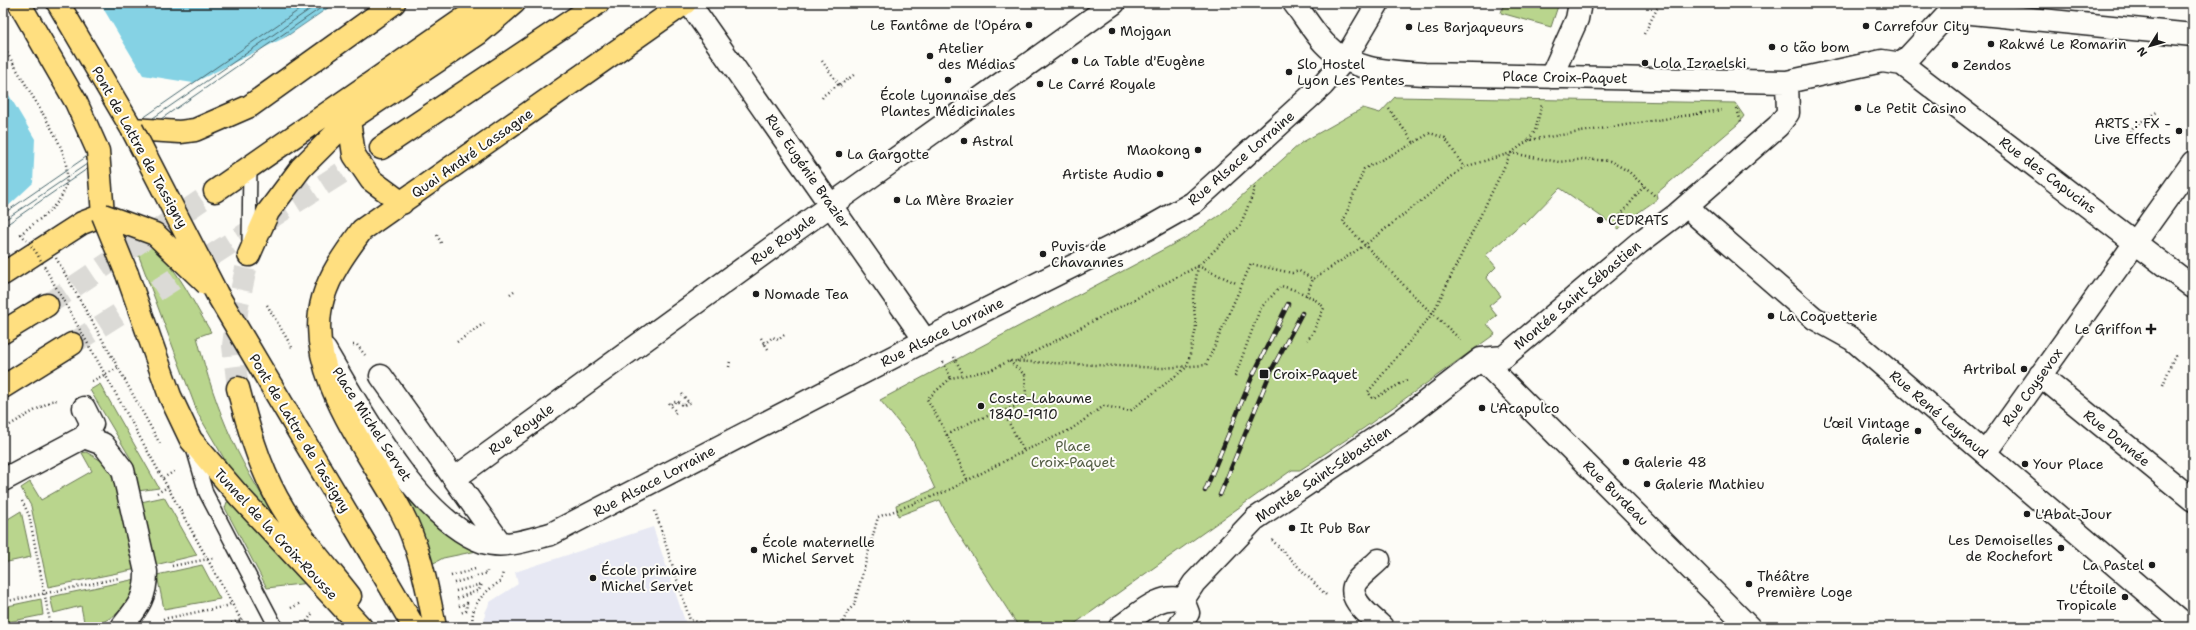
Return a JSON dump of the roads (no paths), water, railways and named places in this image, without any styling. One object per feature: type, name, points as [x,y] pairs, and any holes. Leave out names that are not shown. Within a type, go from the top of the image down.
[{"type":"main road","points":[[3,274],[46,252],[82,223],[103,215],[98,151],[76,102],[19,3]]},
{"type":"main road","name":"Pont de Lattre de Tassigny","points":[[58,3],[132,129],[217,294],[414,627]]},
{"type":"main road","points":[[132,129],[180,132],[195,130],[250,106],[394,3]]},
{"type":"main road","points":[[215,191],[250,165],[469,15],[495,3]]},
{"type":"main road","points":[[249,255],[268,212],[301,168],[349,120],[479,33],[514,3]]},
{"type":"main road","points":[[381,148],[598,3]]},
{"type":"main road","name":"Quai André Lassagne","points":[[321,344],[319,322],[323,298],[337,264],[362,230],[685,3]]},
{"type":"main road","points":[[349,120],[354,155],[371,180],[402,203]]},
{"type":"main road","name":"Tunnel de la Croix-Rousse","points":[[103,215],[127,274],[170,396],[191,440],[240,497],[361,627]]},
{"type":"main road","name":"Pont de Lattre de Tassigny","points":[[103,215],[155,234],[217,294]]},
{"type":"main road","points":[[3,332],[47,305]]},
{"type":"main road","points":[[3,387],[72,344]]},
{"type":"main road","points":[[321,344],[328,378],[338,399],[402,513],[421,563],[435,627]]},
{"type":"main road","name":"Tunnel de la Croix-Rousse","points":[[238,388],[253,444],[277,498],[308,543],[358,605],[372,627]]},
{"type":"street","name":"Rue Eugénie Brazier","points":[[689,3],[925,340]]},
{"type":"street","name":"Rue Royale","points":[[454,478],[831,205],[1114,3]]},
{"type":"street","name":"Place Croix-Paquet","points":[[1294,3],[1325,44],[1345,59],[1359,66],[1384,71],[1551,77],[1788,82],[1882,61],[1902,64]]},
{"type":"street","name":"Rue Alsace Lorraine","points":[[500,544],[524,541],[551,534],[1193,203],[1323,85],[1345,59],[1378,3]]},
{"type":"street","points":[[1551,77],[1577,19],[1580,3]]},
{"type":"street","points":[[1902,64],[1948,7],[2193,36]]},
{"type":"street","name":"Rue des Capucins","points":[[1902,64],[2193,287]]},
{"type":"street","points":[[1688,205],[1778,126],[1788,113],[1788,82]]},
{"type":"street","name":"Rue Coysevox","points":[[1985,453],[2136,244],[2193,162]]},
{"type":"street","name":"Montée Saint Sébastien","points":[[1474,352],[1504,356],[1639,243],[1688,205]]},
{"type":"street","name":"Rue René Leynaud","points":[[1688,205],[1698,216],[1814,318],[1852,339],[2187,627]]},
{"type":"street","name":"Place Michel Servet","points":[[321,344],[357,405],[410,482],[441,515],[461,531],[483,542],[500,544]]},
{"type":"street","name":"Montée Saint-Sébastien","points":[[1183,600],[1194,583],[1255,519],[1401,421],[1474,352]]},
{"type":"street","name":"Rue Burdeau","points":[[1474,352],[1749,627]]},
{"type":"street","name":"Rue Donnée","points":[[2040,375],[2193,500]]},
{"type":"street","points":[[381,376],[500,544]]},
{"type":"street","points":[[3,480],[84,437],[92,424],[84,408]]},
{"type":"street","points":[[84,437],[103,444],[123,470],[146,572],[146,588],[137,608],[122,627]]},
{"type":"street","points":[[1379,560],[1356,583],[1354,592],[1358,603],[1382,627]]},
{"type":"street","points":[[1120,627],[1162,599],[1175,597],[1183,600],[1188,613],[1179,627]]},
{"type":"lane","points":[[249,255],[250,165]]},
{"type":"lane","points":[[191,440],[206,493],[276,627]]},
{"type":"water","points":[[3,3],[335,3],[3,232]]},
{"type":"tunnel","points":[[72,344],[381,148]]},
{"type":"tunnel","points":[[47,305],[215,191]]},
{"type":"tunnel","points":[[238,388],[233,346],[238,305],[249,255]]},
{"type":"railway","points":[[1205,491],[1252,377],[1288,304]]},
{"type":"railway","points":[[1220,495],[1271,371],[1302,313]]},
{"type":"place","name":"Le Fantôme de l'Opéra","points":[[1029,25]]},
{"type":"place","name":"Carrefour City","points":[[1866,26]]},
{"type":"place","name":"Les Barjaqueurs","points":[[1409,27]]},
{"type":"place","name":"Mojgan","points":[[1112,31]]},
{"type":"place","name":"Rakwé Le Romarin","points":[[1991,44]]},
{"type":"place","name":"o tão bom","points":[[1772,47]]},
{"type":"place","name":"Atelier des Médias","points":[[930,56]]},
{"type":"place","name":"La Table d'Eugène","points":[[1075,61]]},
{"type":"place","name":"Lola Izraelski","points":[[1645,63]]},
{"type":"place","name":"Zendos","points":[[1955,65]]},
{"type":"place","name":"Slo Hostel Lyon Les Pentes","points":[[1289,72]]},
{"type":"place","name":"École Lyonnaise des Plantes Médicinales","points":[[948,80]]},
{"type":"place","name":"Le Carré Royale","points":[[1040,84]]},
{"type":"place","name":"Le Petit Casino","points":[[1858,108]]},
{"type":"place","name":"ARTS : FX - Live Effects","points":[[2179,131]]},
{"type":"place","name":"Astral","points":[[964,141]]},
{"type":"place","name":"Maokong","points":[[1198,150]]},
{"type":"place","name":"La Gargotte","points":[[839,154]]},
{"type":"place","name":"Artiste Audio","points":[[1160,174]]},
{"type":"place","name":"La Mère Brazier","points":[[897,200]]},
{"type":"place","name":"CEDRATS","points":[[1600,220]]},
{"type":"place","name":"Puvis de Chavannes","points":[[1043,254]]},
{"type":"place","name":"Nomade Tea","points":[[756,294]]},
{"type":"place","name":"La Coquetterie","points":[[1771,316]]},
{"type":"place","name":"Le Griffon","points":[[2151,329]]},
{"type":"place","name":"Artribal","points":[[2024,369]]},
{"type":"place","name":"Croix-Paquet","points":[[1264,374]]},
{"type":"place","name":"Coste-Labaume 1840-1910","points":[[981,406]]},
{"type":"place","name":"L'Acapulco","points":[[1482,408]]},
{"type":"place","name":"L’œil Vintage Galerie","points":[[1918,431]]},
{"type":"place","name":"Galerie 48","points":[[1626,462]]},
{"type":"place","name":"Your Place","points":[[2025,464]]},
{"type":"place","name":"Galerie Mathieu","points":[[1647,484]]},
{"type":"place","name":"L'Abat-Jour","points":[[2027,514]]},
{"type":"place","name":"It Pub Bar","points":[[1292,528]]},
{"type":"place","name":"Les Demoiselles de Rochefort","points":[[2061,548]]},
{"type":"place","name":"École maternelle Michel Servet","points":[[754,550]]},
{"type":"place","name":"La Pastel","points":[[2152,565]]},
{"type":"place","name":"École primaire Michel Servet","points":[[593,578]]},
{"type":"place","name":"Théâtre Première Loge","points":[[1749,584]]},
{"type":"place","name":"L'Étoile Tropicale","points":[[2125,597]]}]
